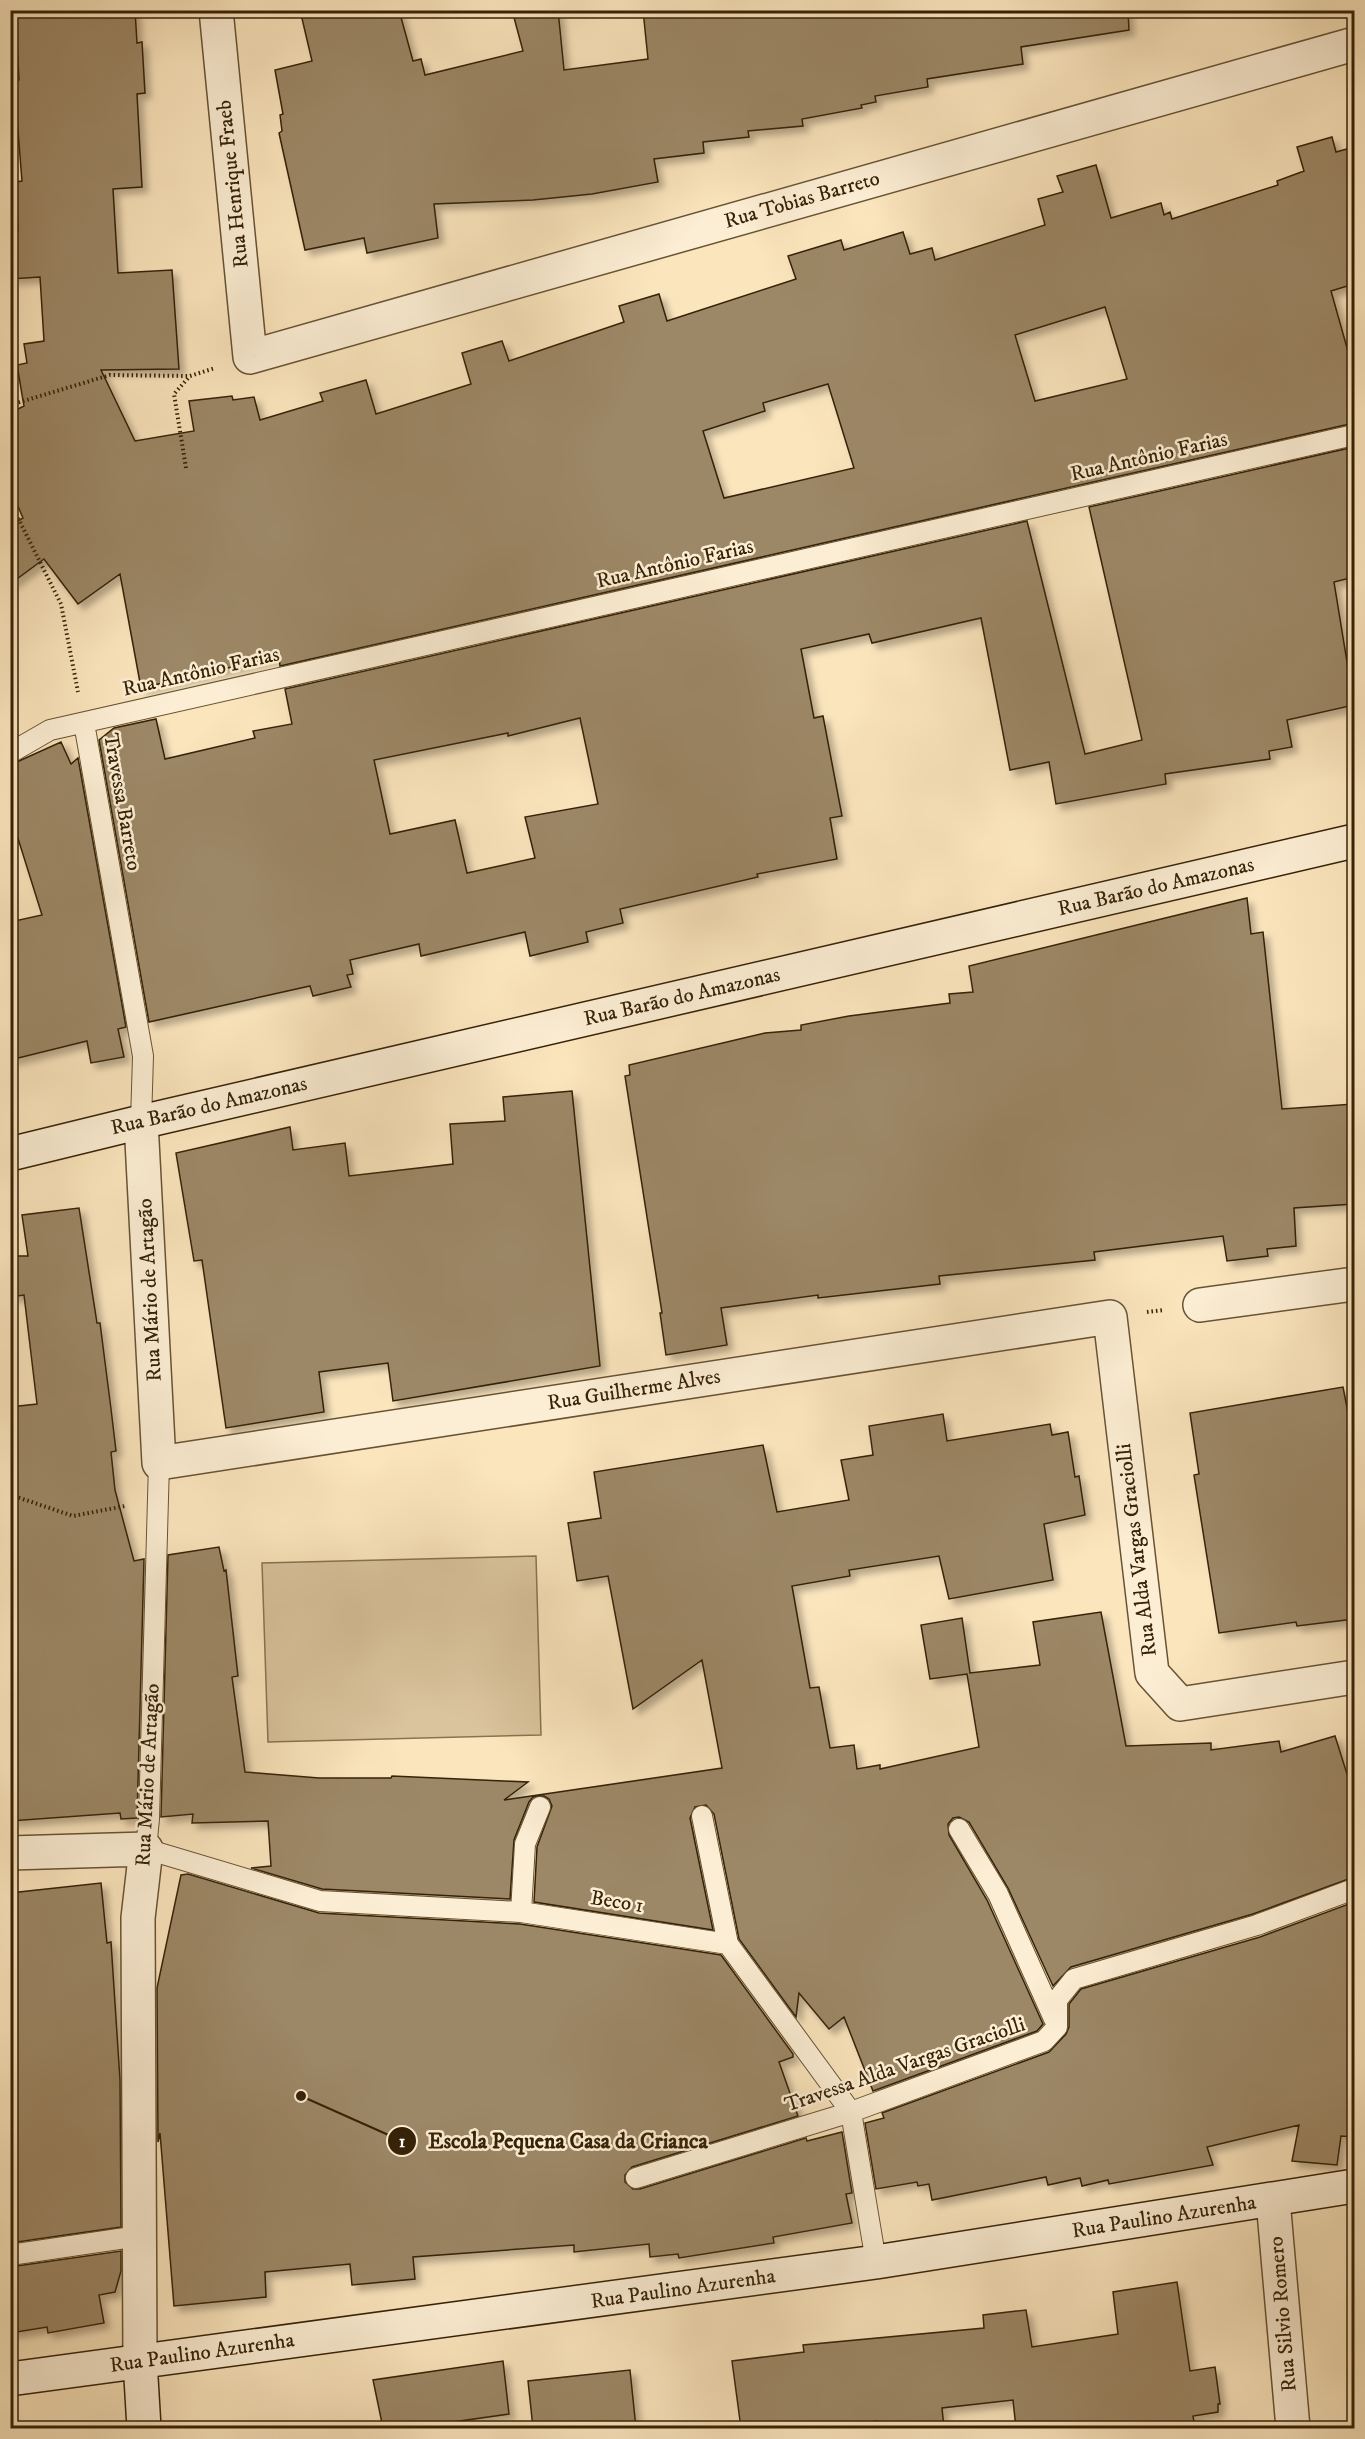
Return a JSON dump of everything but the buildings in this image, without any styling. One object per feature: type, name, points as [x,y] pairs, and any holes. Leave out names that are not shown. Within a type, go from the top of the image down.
[{"type":"street","name":"Rua Henrique Fraeb","points":[[216,10],[250,357]]},
{"type":"street","name":"Rua Tobias Barreto","points":[[250,357],[1354,44]]},
{"type":"street","name":"Rua Barão do Amazonas","points":[[10,1154],[1354,841]]},
{"type":"street","name":"Rua Mário de Artagão","points":[[141,1122],[159,1463]]},
{"type":"street","points":[[1200,1305],[1354,1284]]},
{"type":"street","name":"Rua Guilherme Alves","points":[[159,1463],[1110,1317]]},
{"type":"street","name":"Rua Alda Vargas Graciolli","points":[[1110,1317],[1152,1673],[1180,1704],[1354,1677]]},
{"type":"street","name":"Rua Mário de Artagão","points":[[144,2428],[140,2361],[138,1918],[146,1849]]},
{"type":"street","points":[[10,1853],[146,1849]]},
{"type":"street","name":"Rua Paulino Azurenha","points":[[10,2379],[876,2262],[1354,2186]]},
{"type":"street","name":"Rua Silvio Romero","points":[[1273,2200],[1293,2428]]},
{"type":"lane","name":"Rua Antônio Farias","points":[[10,753],[50,730],[1354,435]]},
{"type":"lane","name":"Travessa Barreto","points":[[84,723],[143,1056],[141,1122]]},
{"type":"lane","name":"Rua Mário de Artagão","points":[[146,1849],[149,1819],[159,1463]]},
{"type":"lane","points":[[521,1912],[525,1844],[540,1807]]},
{"type":"lane","points":[[702,1816],[728,1944],[851,2112],[876,2262]]},
{"type":"lane","points":[[959,1829],[998,1894],[1057,2027]]},
{"type":"lane","name":"Beco 1","points":[[146,1849],[320,1901],[521,1912],[728,1944]]},
{"type":"lane","name":"Travessa Alda Vargas Graciolli","points":[[636,2178],[851,2112],[1044,2041],[1057,2027],[1057,2000],[1074,1979],[1257,1925],[1354,1889]]},
{"type":"lane","points":[[10,2255],[140,2236]]},
{"type":"path","points":[[10,405],[110,375],[189,376],[250,357]]},
{"type":"path","points":[[186,468],[174,394],[189,376]]},
{"type":"path","name":"Travessa Barreto","points":[[10,502],[61,604],[84,723]]},
{"type":"path","points":[[1110,1317],[1200,1305]]},
{"type":"path","points":[[10,1496],[73,1516],[159,1499]]},
{"type":"shaded area","points":[[536,1556],[541,1735],[268,1742],[262,1563]]},
{"type":"place","name":"Escola Pequena Casa da Crianca","points":[[301,2096]]}]
